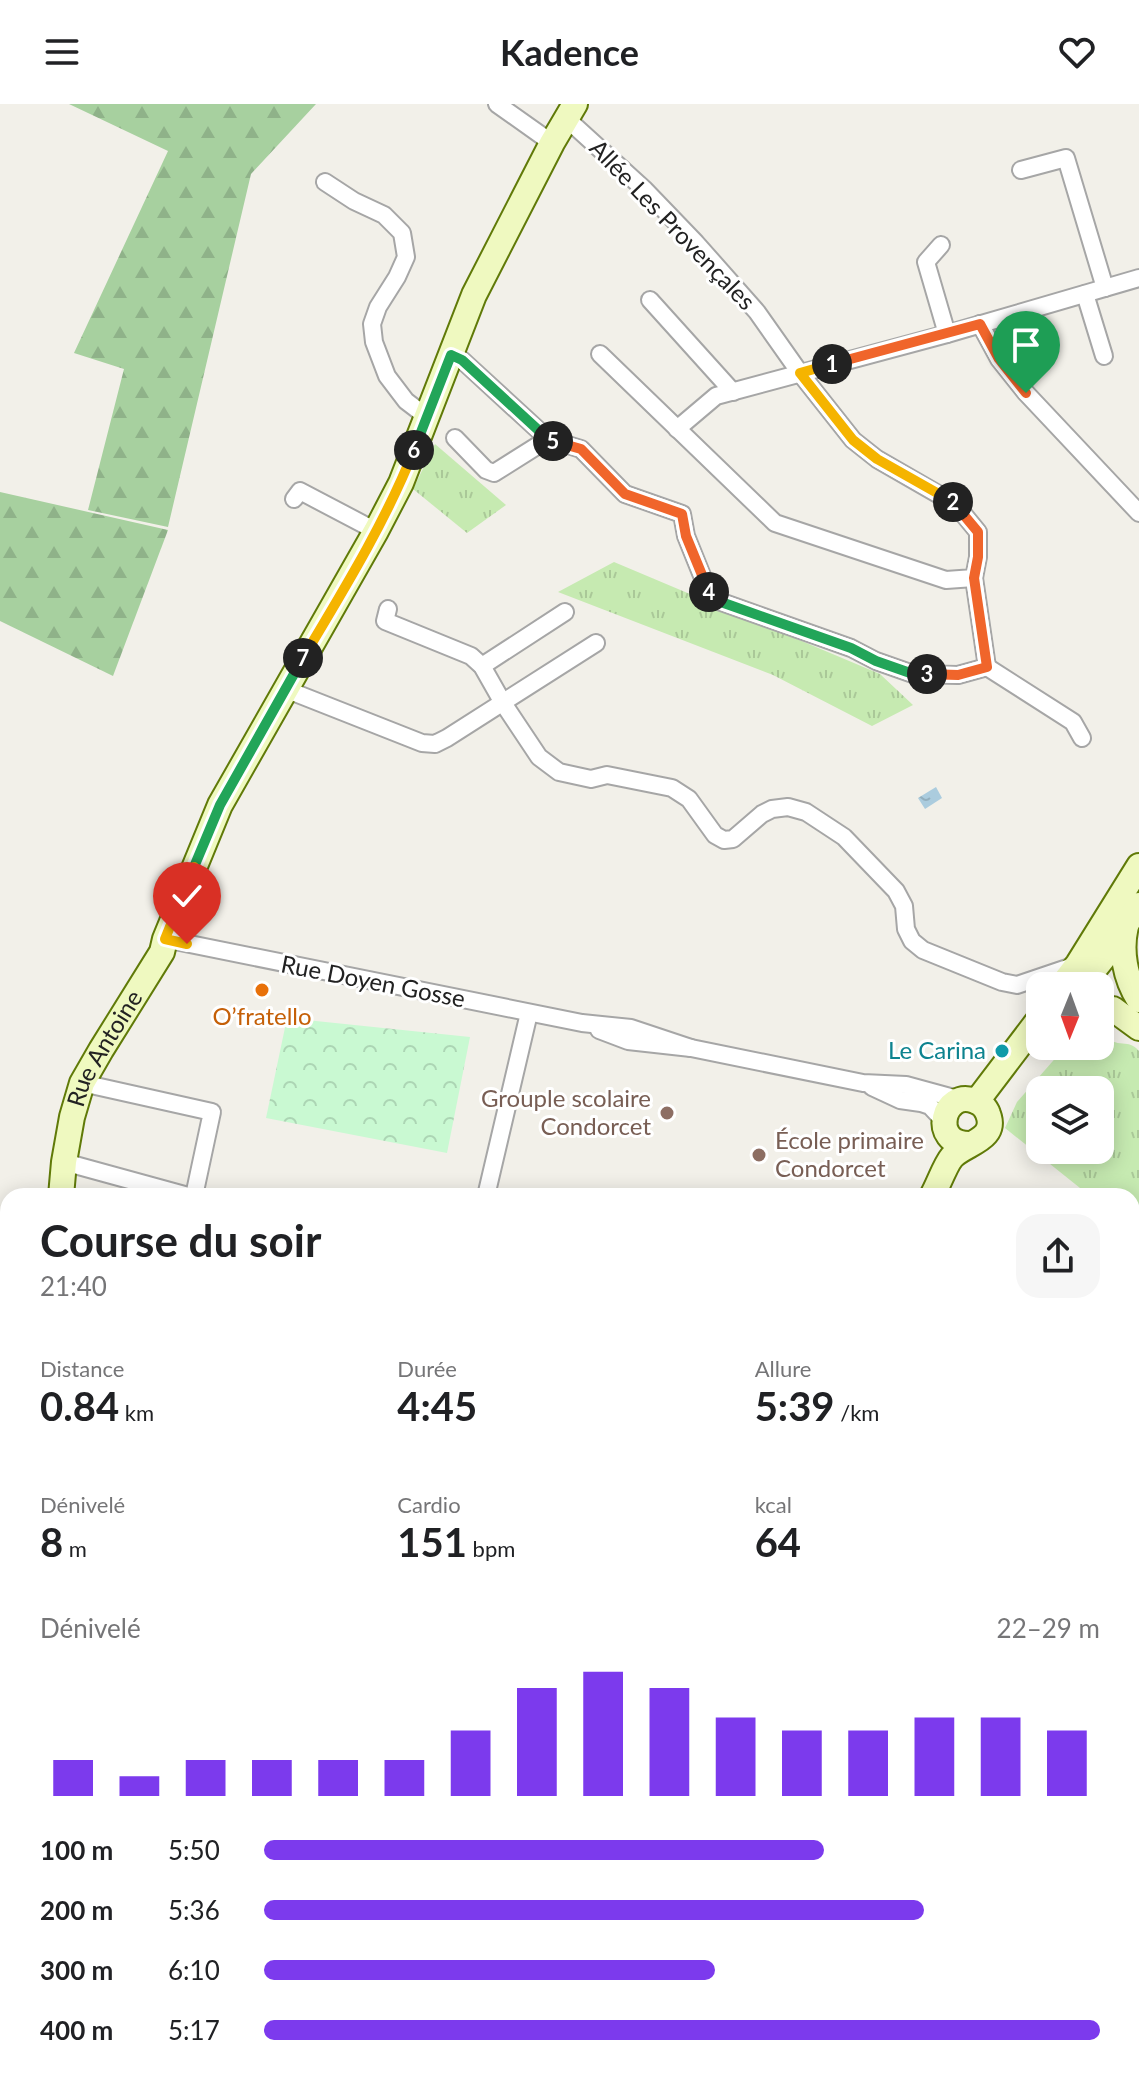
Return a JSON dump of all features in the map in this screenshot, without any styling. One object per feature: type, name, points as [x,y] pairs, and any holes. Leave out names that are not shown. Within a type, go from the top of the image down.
[{"type":"street","points":[[497,104],[552,143]]},
{"type":"street","name":"Rue Antoine","points":[[62,1188],[72,1117],[82,1083],[162,952],[220,805],[401,483],[474,295],[571,111]]},
{"type":"street","name":"Allée Les Provençales","points":[[571,111],[757,312],[853,440],[877,459],[955,504],[978,532],[974,578],[987,667]]},
{"type":"street","points":[[1021,170],[1066,158],[1105,288]]},
{"type":"street","points":[[325,182],[354,201],[384,215],[402,233],[406,257],[378,307],[372,324],[374,342],[387,376],[406,401],[427,417]]},
{"type":"street","points":[[941,245],[926,262],[947,334]]},
{"type":"street","points":[[677,429],[716,396],[1139,278]]},
{"type":"street","points":[[1085,294],[1104,356]]},
{"type":"street","points":[[650,300],[733,392]]},
{"type":"street","points":[[980,324],[999,359],[1026,393],[1139,513]]},
{"type":"street","points":[[600,354],[775,523],[946,580],[974,578]]},
{"type":"street","points":[[451,355],[462,360],[548,439],[581,449],[625,494],[682,514],[686,536],[713,599],[851,648],[913,674],[958,675],[987,667],[1073,722],[1082,738]]},
{"type":"street","points":[[455,438],[486,470],[494,473],[548,439]]},
{"type":"street","points":[[294,499],[300,491],[376,531]]},
{"type":"street","points":[[388,609],[385,621],[471,656],[482,666],[539,757],[559,772],[591,779],[607,775],[672,788],[689,799],[715,835],[724,840],[733,839],[772,809],[788,807],[806,812],[844,837],[896,891],[904,906],[906,929],[912,941],[923,950],[1002,982],[1026,984]]},
{"type":"street","points":[[482,666],[565,612]]},
{"type":"street","points":[[285,689],[422,743],[435,744],[596,643]]},
{"type":"street","points":[[1099,972],[1136,875]]},
{"type":"street","points":[[1101,972],[1133,915]]},
{"type":"street","points":[[1133,915],[1123,948],[1124,962],[1136,995]]},
{"type":"street","name":"Rue Doyen Gosse","points":[[165,939],[582,1023],[628,1041],[691,1048],[863,1083],[906,1085],[975,1105]]},
{"type":"street","points":[[1114,977],[1136,995]]},
{"type":"street","points":[[1114,1006],[1139,1028]]},
{"type":"street","points":[[488,1188],[529,1013]]},
{"type":"street","points":[[975,1105],[1026,1037]]},
{"type":"street","points":[[936,1188],[952,1157],[954,1133],[949,1108],[975,1105],[998,1088],[1026,1056]]},
{"type":"street","points":[[82,1083],[212,1112],[193,1188]]},
{"type":"street","name":"Rue Doyen Gosse","points":[[863,1083],[900,1100],[930,1106],[954,1133]]},
{"type":"street","points":[[954,1133],[976,1143],[987,1134],[989,1127],[975,1105]]},
{"type":"street","points":[[927,1188],[954,1133]]},
{"type":"street","points":[[64,1162],[161,1188]]},
{"type":"green space","points":[[69,104],[316,104],[251,174],[168,527],[88,510],[124,369],[74,353],[168,151]]},
{"type":"green space","points":[[435,444],[506,505],[467,533],[413,489]]},
{"type":"green space","points":[[0,492],[168,530],[113,676],[0,621]]},
{"type":"green space","points":[[614,562],[880,674],[913,705],[872,726],[773,675],[558,592]]},
{"type":"green space","points":[[287,1018],[470,1037],[447,1153],[266,1118]]},
{"type":"green space","points":[[1114,1042],[1130,1045],[1139,1051],[1139,1188],[1080,1188],[1050,1164],[1114,1164],[1114,1076],[1040,1076],[1054,1060],[1114,1060]]},
{"type":"green space","points":[[1026,1092],[1026,1145],[1005,1128],[1017,1102]]},
{"type":"water","points":[[936,787],[942,798],[925,809],[918,798]]},
{"type":"place","name":"O’fratello","points":[[262,990]]},
{"type":"place","name":"Le Carina","points":[[1002,1051]]},
{"type":"place","name":"Grouple scolaire Condorcet","points":[[667,1113]]},
{"type":"place","name":"École primaire Condorcet","points":[[759,1155]]},
{"type":"route","points":[[187,944],[165,939],[220,805],[337,602],[401,483],[451,355],[462,360],[548,439],[581,449],[625,494],[682,514],[686,536],[713,599],[851,648],[913,674],[958,675],[987,667],[974,578],[978,532],[955,504],[877,459],[853,440],[800,373],[980,324],[999,359],[1026,393]]}]
